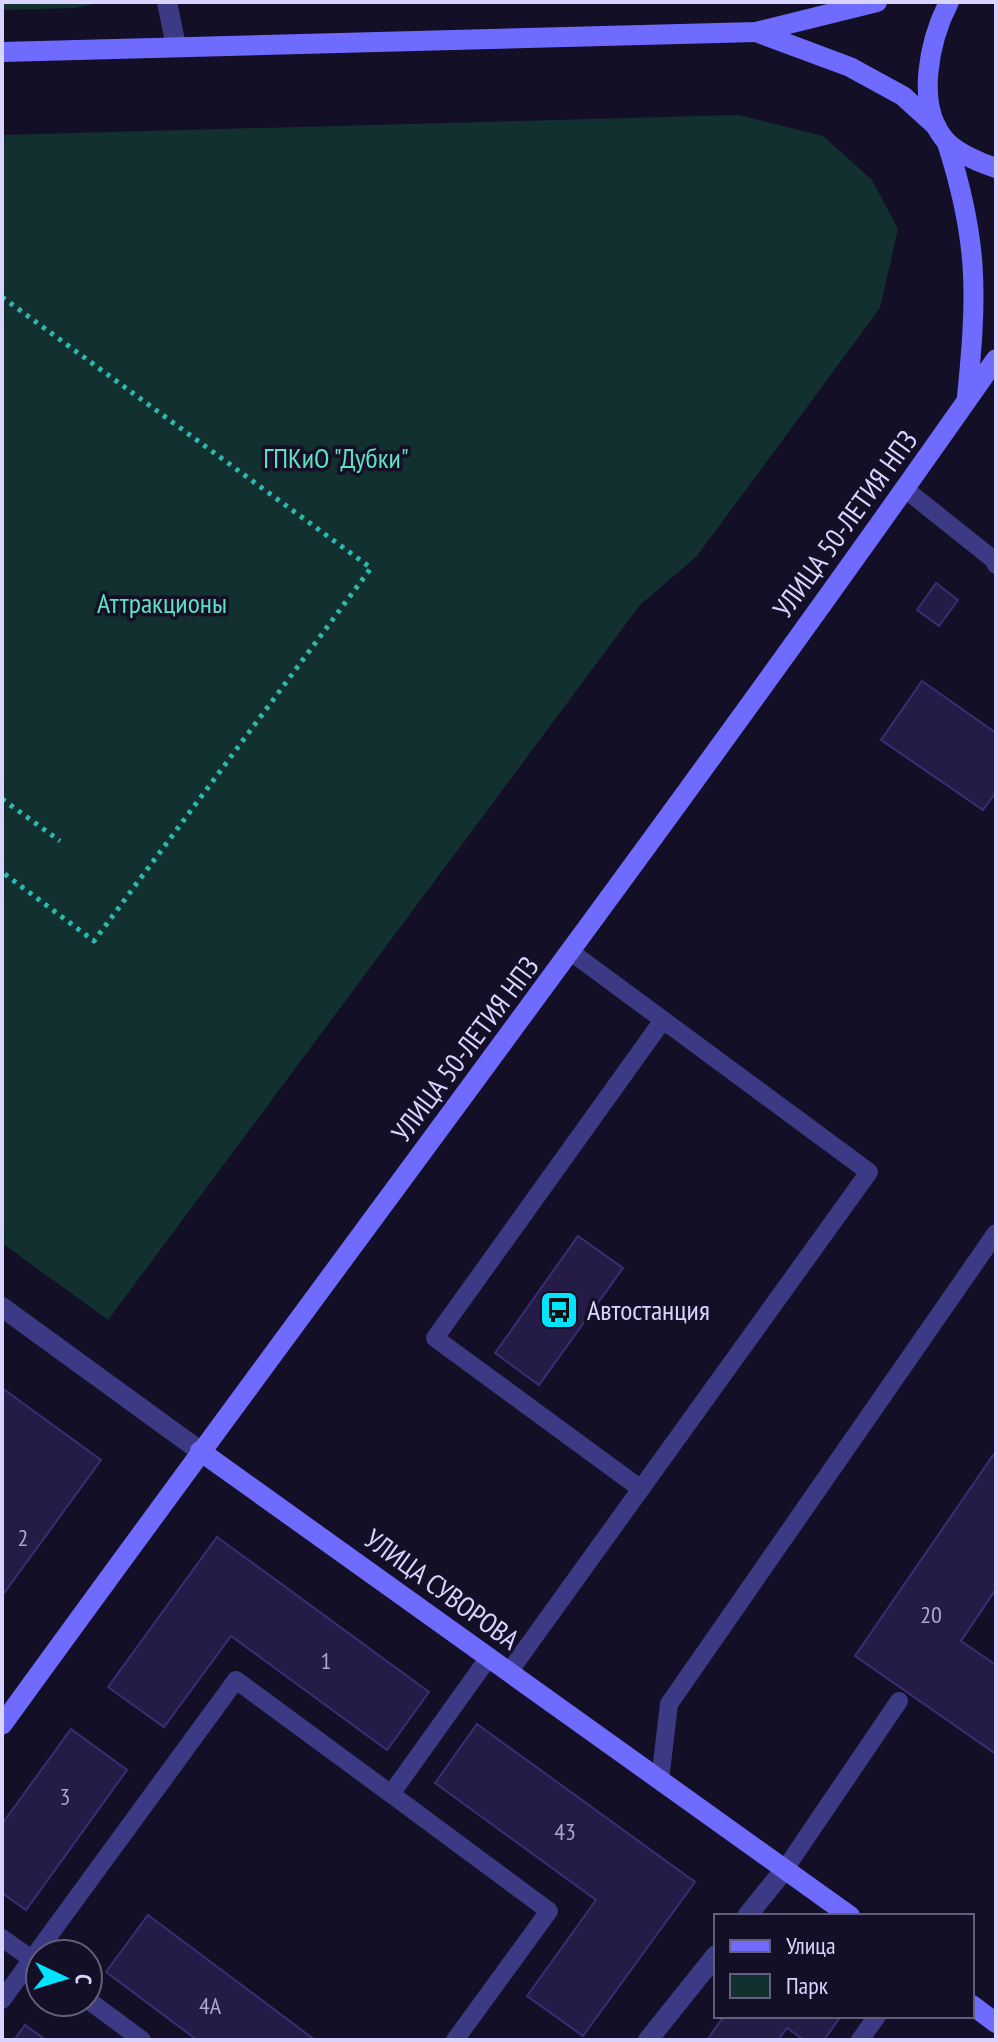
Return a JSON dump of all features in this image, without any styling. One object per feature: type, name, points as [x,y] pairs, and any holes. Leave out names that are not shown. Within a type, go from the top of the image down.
[{"type":"main road","points":[[2,52],[756,32],[877,2]]},
{"type":"main road","points":[[949,2],[939,23],[931,57],[929,90],[941,135],[965,198],[975,260],[975,311],[966,401]]},
{"type":"main road","points":[[756,32],[850,67],[903,96],[941,135],[996,168]]},
{"type":"main road","name":"УЛИЦА 50-ЛЕТИЯ НПЗ","points":[[2,1725],[200,1451],[571,952],[996,359]]},
{"type":"main road","name":"УЛИЦА СУВОРОВА","points":[[200,1451],[847,1914]]},
{"type":"main road","points":[[974,2006],[996,2023]]},
{"type":"street","points":[[167,2],[176,46]]},
{"type":"street","name":"УЛИЦА СУВОРОВА","points":[[2,1307],[200,1451]]},
{"type":"street","points":[[749,1914],[785,1869]]},
{"type":"street","points":[[648,2040],[714,1958]]},
{"type":"lane","points":[[905,489],[994,560],[996,565]]},
{"type":"lane","points":[[509,1672],[869,1172],[571,952]]},
{"type":"lane","points":[[641,1489],[435,1338],[663,1020]]},
{"type":"lane","points":[[660,1780],[669,1704],[996,1233]]},
{"type":"lane","points":[[391,1794],[489,1657]]},
{"type":"lane","points":[[53,1938],[236,1680],[549,1911],[455,2040]]},
{"type":"lane","points":[[785,1869],[899,1701]]},
{"type":"lane","points":[[2,1938],[24,1954]]},
{"type":"lane","points":[[2,2000],[24,1975]]},
{"type":"lane","points":[[104,2012],[142,2040]]},
{"type":"lane","points":[[860,2040],[876,2018]]},
{"type":"path","points":[[2,297],[371,568],[94,941],[2,872]]},
{"type":"path","points":[[2,799],[60,841]]},
{"type":"green space","points":[[2,2],[105,2],[74,8],[2,10]]},
{"type":"green space","name":"ГПКиО \"Дубки\"","points":[[739,115],[823,136],[872,180],[898,229],[880,308],[697,556],[640,605],[108,1320],[2,1243],[2,135]]},
{"type":"building","points":[[936,583],[958,600],[939,626],[917,610]]},
{"type":"building","points":[[922,681],[996,733],[996,792],[983,810],[881,740]]},
{"type":"building","name":"Автостанция","points":[[578,1236],[623,1268],[539,1385],[495,1353]]},
{"type":"building","points":[[2,1388],[101,1460],[2,1596],[3,1478]]},
{"type":"building","points":[[996,1451],[996,1589],[961,1641],[996,1665],[996,1754],[855,1656]]},
{"type":"building","points":[[217,1537],[429,1692],[387,1750],[231,1636],[164,1727],[108,1687]]},
{"type":"building","points":[[477,1724],[695,1882],[583,2036],[527,1996],[596,1900],[435,1783]]},
{"type":"building","points":[[71,1729],[127,1770],[26,1910],[2,1893],[2,1824]]},
{"type":"building","points":[[148,1915],[315,2040],[197,2040],[106,1972]]},
{"type":"building","points":[[723,2018],[840,2018],[824,2040],[804,2040],[787,2028],[778,2040],[707,2040]]},
{"type":"building","points":[[25,2025],[46,2040],[14,2040]]},
{"type":"place","name":"Автостанция","points":[[559,1310]]},
{"type":"park label","name":"Аттракционы","points":[[162,603]]}]
